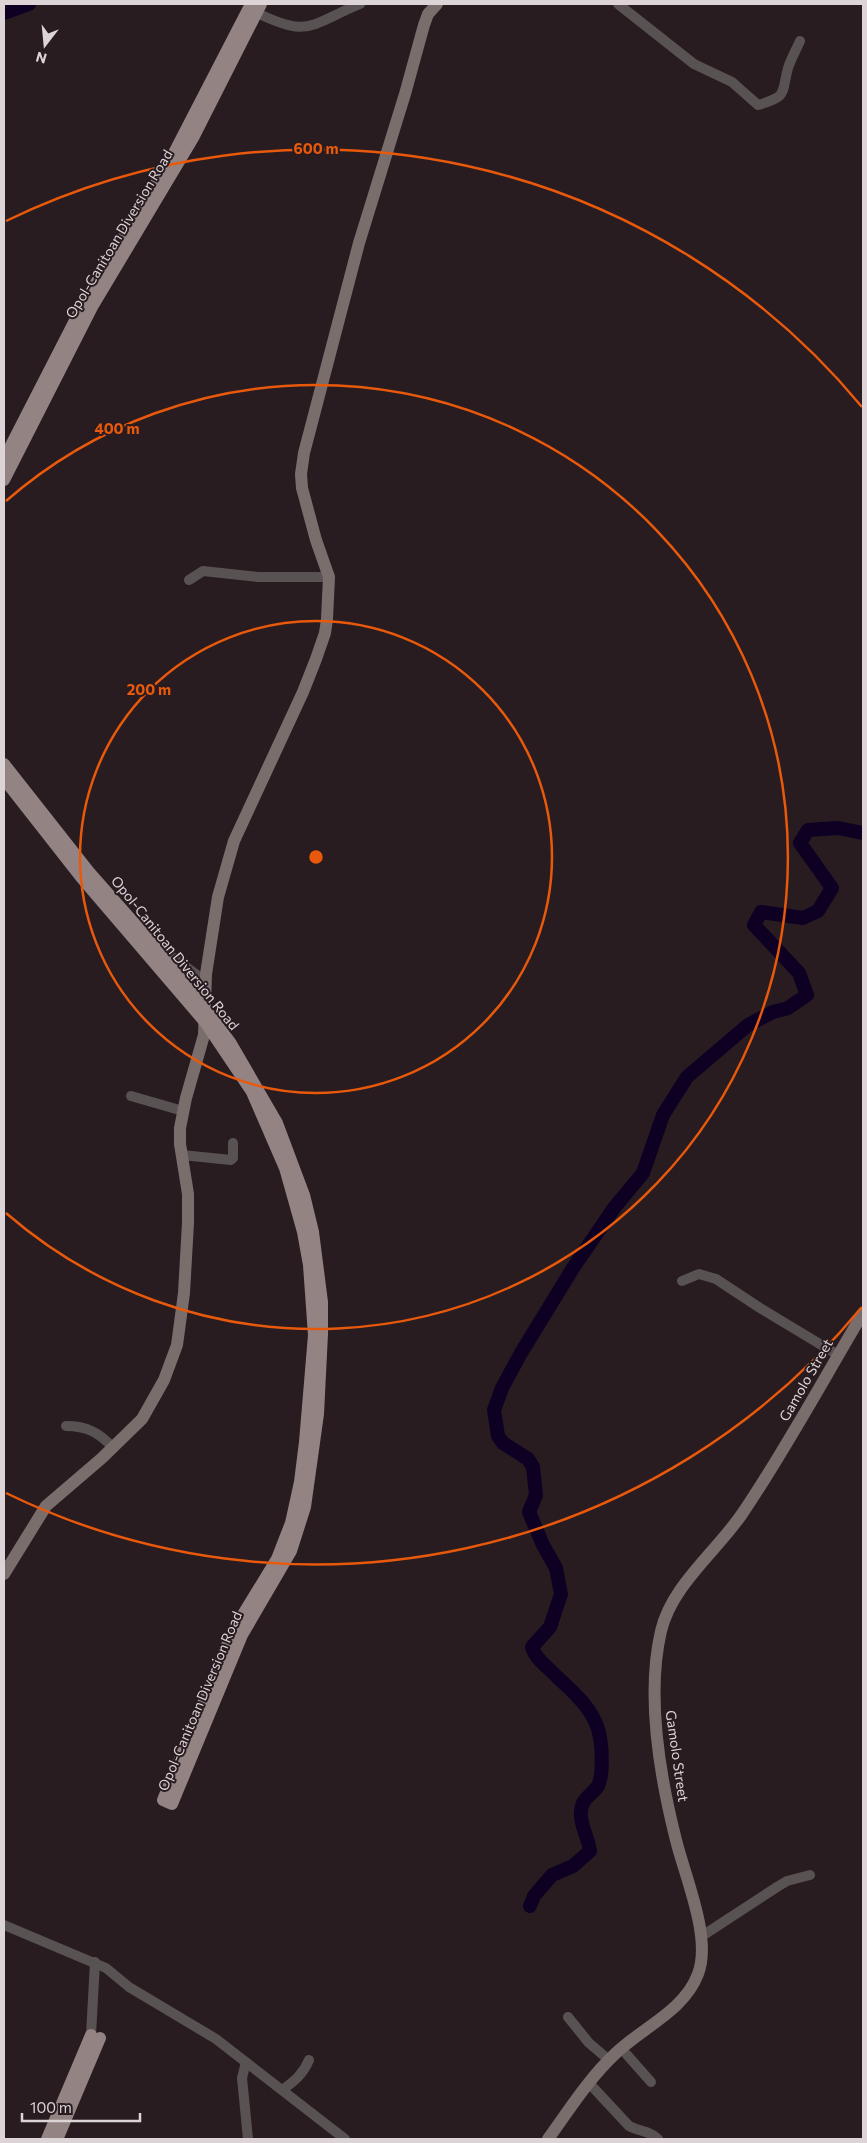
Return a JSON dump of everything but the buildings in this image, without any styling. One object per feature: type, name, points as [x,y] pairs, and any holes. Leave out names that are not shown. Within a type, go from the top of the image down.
[{"type":"main road","name":"Opol-Canitoan Diversion Road","points":[[4,458],[84,303],[173,155],[254,7]]},
{"type":"main road","name":"Opol-Canitoan Diversion Road","points":[[4,480],[92,307],[175,170],[254,7]]},
{"type":"main road","name":"Opol-Canitoan Diversion Road","points":[[4,764],[205,1015]]},
{"type":"main road","name":"Opol-Canitoan Diversion Road","points":[[4,779],[81,878],[146,943],[163,952],[205,1015],[217,1040],[252,1092],[285,1168],[294,1196],[309,1265],[314,1335],[310,1387],[300,1482],[286,1537],[276,1559],[233,1631],[168,1802]]},
{"type":"main road","points":[[47,2139],[95,2037]]},
{"type":"main road","points":[[57,2139],[95,2037]]},
{"type":"street","points":[[254,7],[279,24],[301,28],[312,26],[360,4]]},
{"type":"street","points":[[618,4],[694,64],[732,82],[758,104],[771,101],[784,90],[788,68],[800,42]]},
{"type":"street","points":[[205,1015],[205,981],[218,897],[228,857],[316,659],[325,632],[329,600],[329,577],[316,540],[302,488],[301,474],[304,453],[361,235],[405,94],[424,25],[432,5]]},
{"type":"street","points":[[189,580],[203,571],[258,577],[329,577]]},
{"type":"street","points":[[163,952],[205,981]]},
{"type":"street","points":[[4,1574],[46,1506],[113,1448],[142,1419],[164,1380],[177,1345],[184,1293],[188,1194],[180,1128],[183,1111],[217,1040]]},
{"type":"street","points":[[131,1096],[183,1111]]},
{"type":"street","points":[[182,1155],[230,1160],[233,1158],[233,1143]]},
{"type":"street","points":[[682,1281],[699,1274],[716,1279],[838,1355]]},
{"type":"street","name":"Gamolo Street","points":[[548,2139],[589,2083],[609,2060],[675,2007],[698,1976],[702,1959],[702,1936],[675,1838],[656,1734],[654,1690],[660,1633],[665,1615],[674,1598],[741,1516],[863,1313]]},
{"type":"street","points":[[66,1426],[83,1427],[93,1431],[102,1436],[113,1448]]},
{"type":"street","points":[[702,1936],[782,1884],[810,1875]]},
{"type":"street","points":[[4,1925],[95,1962],[110,1971],[129,1987],[216,2039],[345,2139]]},
{"type":"street","points":[[95,1962],[93,2001],[95,2037]]},
{"type":"street","points":[[568,2017],[589,2044],[609,2060]]},
{"type":"street","points":[[622,2048],[651,2082]]},
{"type":"street","points":[[282,2090],[296,2080],[309,2060]]},
{"type":"street","points":[[246,2062],[242,2078],[248,2139]]},
{"type":"street","points":[[589,2083],[629,2126],[634,2129],[645,2130],[658,2139]]},
{"type":"waterway","points":[[4,13],[29,4]]},
{"type":"waterway","points":[[530,1906],[534,1896],[552,1875],[573,1866],[590,1851],[582,1821],[581,1809],[584,1801],[598,1786],[600,1780],[602,1766],[601,1742],[595,1721],[585,1705],[535,1655],[532,1647],[550,1627],[561,1594],[556,1568],[543,1545],[529,1512],[536,1495],[533,1467],[528,1459],[503,1443],[498,1436],[494,1410],[502,1388],[521,1353],[573,1268],[614,1208],[643,1173],[663,1115],[687,1077],[748,1025],[773,1012],[788,1008],[807,995],[799,973],[754,925],[761,912],[803,918],[818,911],[832,888],[800,843],[808,830],[838,828],[863,833]]}]
